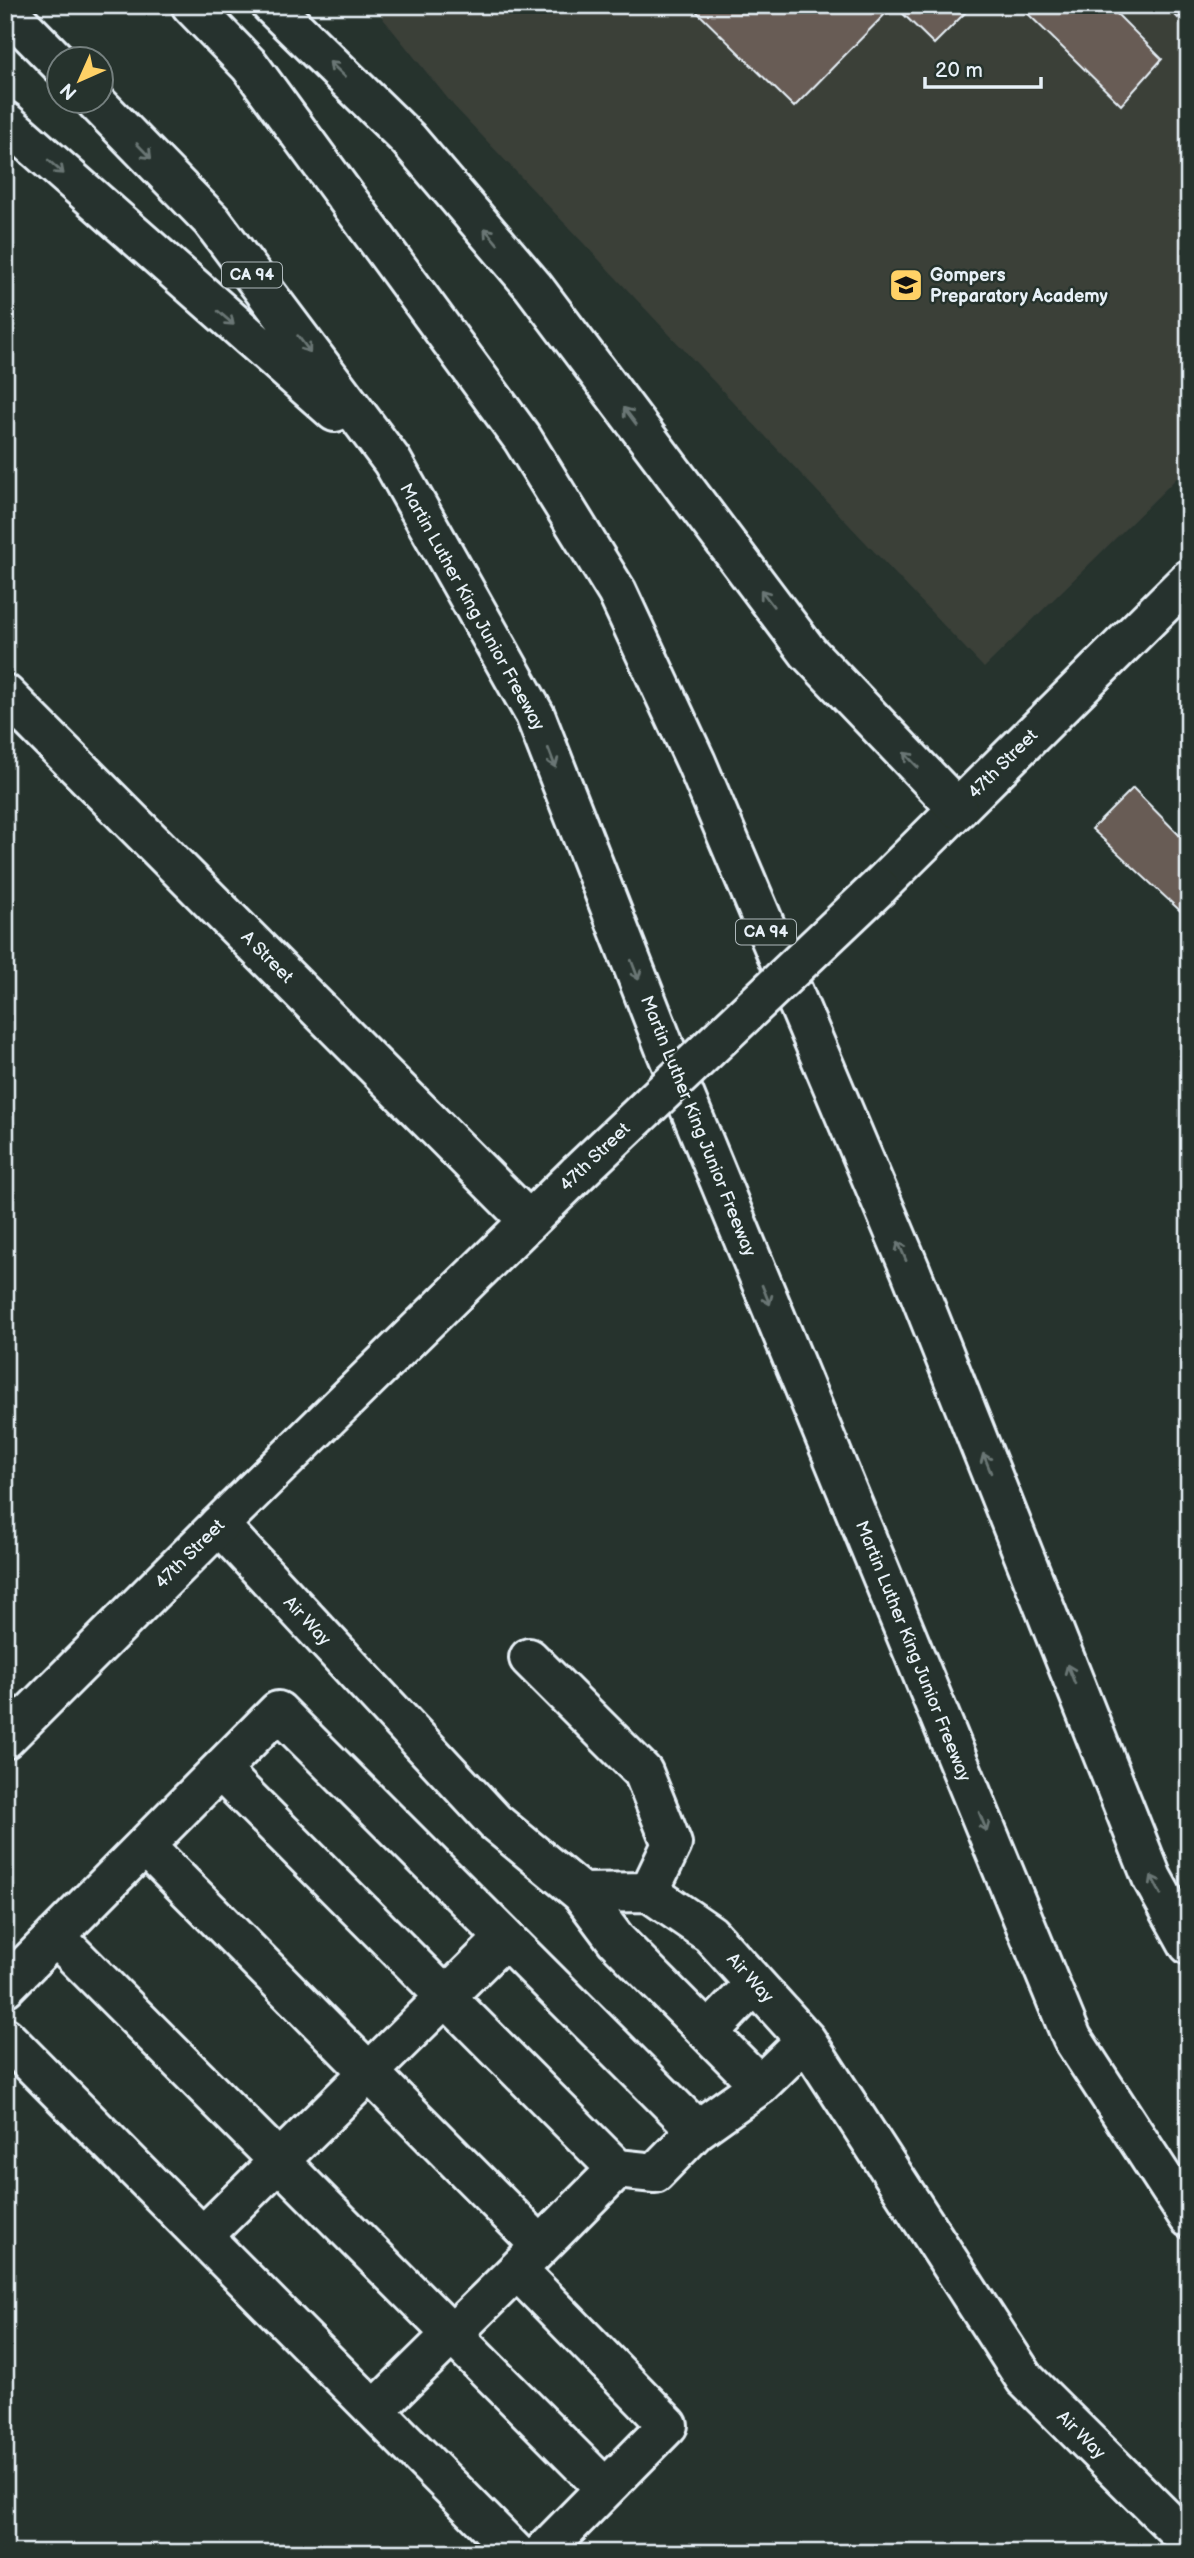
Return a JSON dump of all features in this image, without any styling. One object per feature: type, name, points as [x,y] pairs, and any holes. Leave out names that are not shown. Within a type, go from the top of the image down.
[{"type":"main road","name":"CA 94","points":[[191,5],[250,66],[522,438],[617,592],[696,762],[910,1269],[1152,1878],[1189,1945]]},
{"type":"main road","points":[[271,5],[408,139],[533,286],[808,652],[958,809]]},
{"type":"main road","points":[[5,8],[46,50]]},
{"type":"main road","name":"Martin Luther King Junior Freeway","points":[[110,116],[212,221],[392,461],[535,715],[673,1066],[1072,2038],[1189,2218]]},
{"type":"main road","points":[[5,121],[195,291],[392,461]]},
{"type":"main road","name":"47th Street","points":[[5,1739],[529,1221],[879,887],[1189,579]]},
{"type":"main road","name":"A Street","points":[[5,694],[529,1221]]},
{"type":"main road","name":"Air Way","points":[[219,1525],[495,1822],[582,1894],[616,1940],[760,2085]]},
{"type":"main road","points":[[529,1658],[643,1772],[673,1844],[649,1892],[582,1894]]},
{"type":"main road","points":[[5,1987],[278,1711],[696,2130]]},
{"type":"main road","points":[[220,1770],[617,2169],[655,2173],[696,2130],[760,2085],[806,2040]]},
{"type":"main road","points":[[145,1846],[369,2073],[529,2258],[668,2425],[542,2553]]},
{"type":"main road","name":"Air Way","points":[[649,1892],[710,1934],[806,2040],[1025,2379],[1189,2542]]},
{"type":"main road","points":[[55,1936],[605,2488]]},
{"type":"main road","points":[[203,2236],[505,1938]]},
{"type":"main road","points":[[709,2032],[755,1984]]},
{"type":"main road","points":[[5,2037],[516,2553]]},
{"type":"main road","points":[[375,2410],[617,2169]]},
{"type":"shaded area","name":"Gompers Preparatory Academy","points":[[372,5],[1189,5],[1189,466],[984,668],[453,105]]},
{"type":"building","points":[[690,5],[894,5],[794,107]]},
{"type":"building","points":[[894,5],[973,5],[934,44]]},
{"type":"building","points":[[1019,5],[1108,5],[1162,59],[1121,105]]},
{"type":"building","points":[[1165,5],[1189,5],[1189,8],[1178,18]]},
{"type":"building","points":[[1133,788],[1189,845],[1189,919],[1092,829]]},
{"type":"place","name":"Gompers Preparatory Academy","points":[[906,285]]}]
